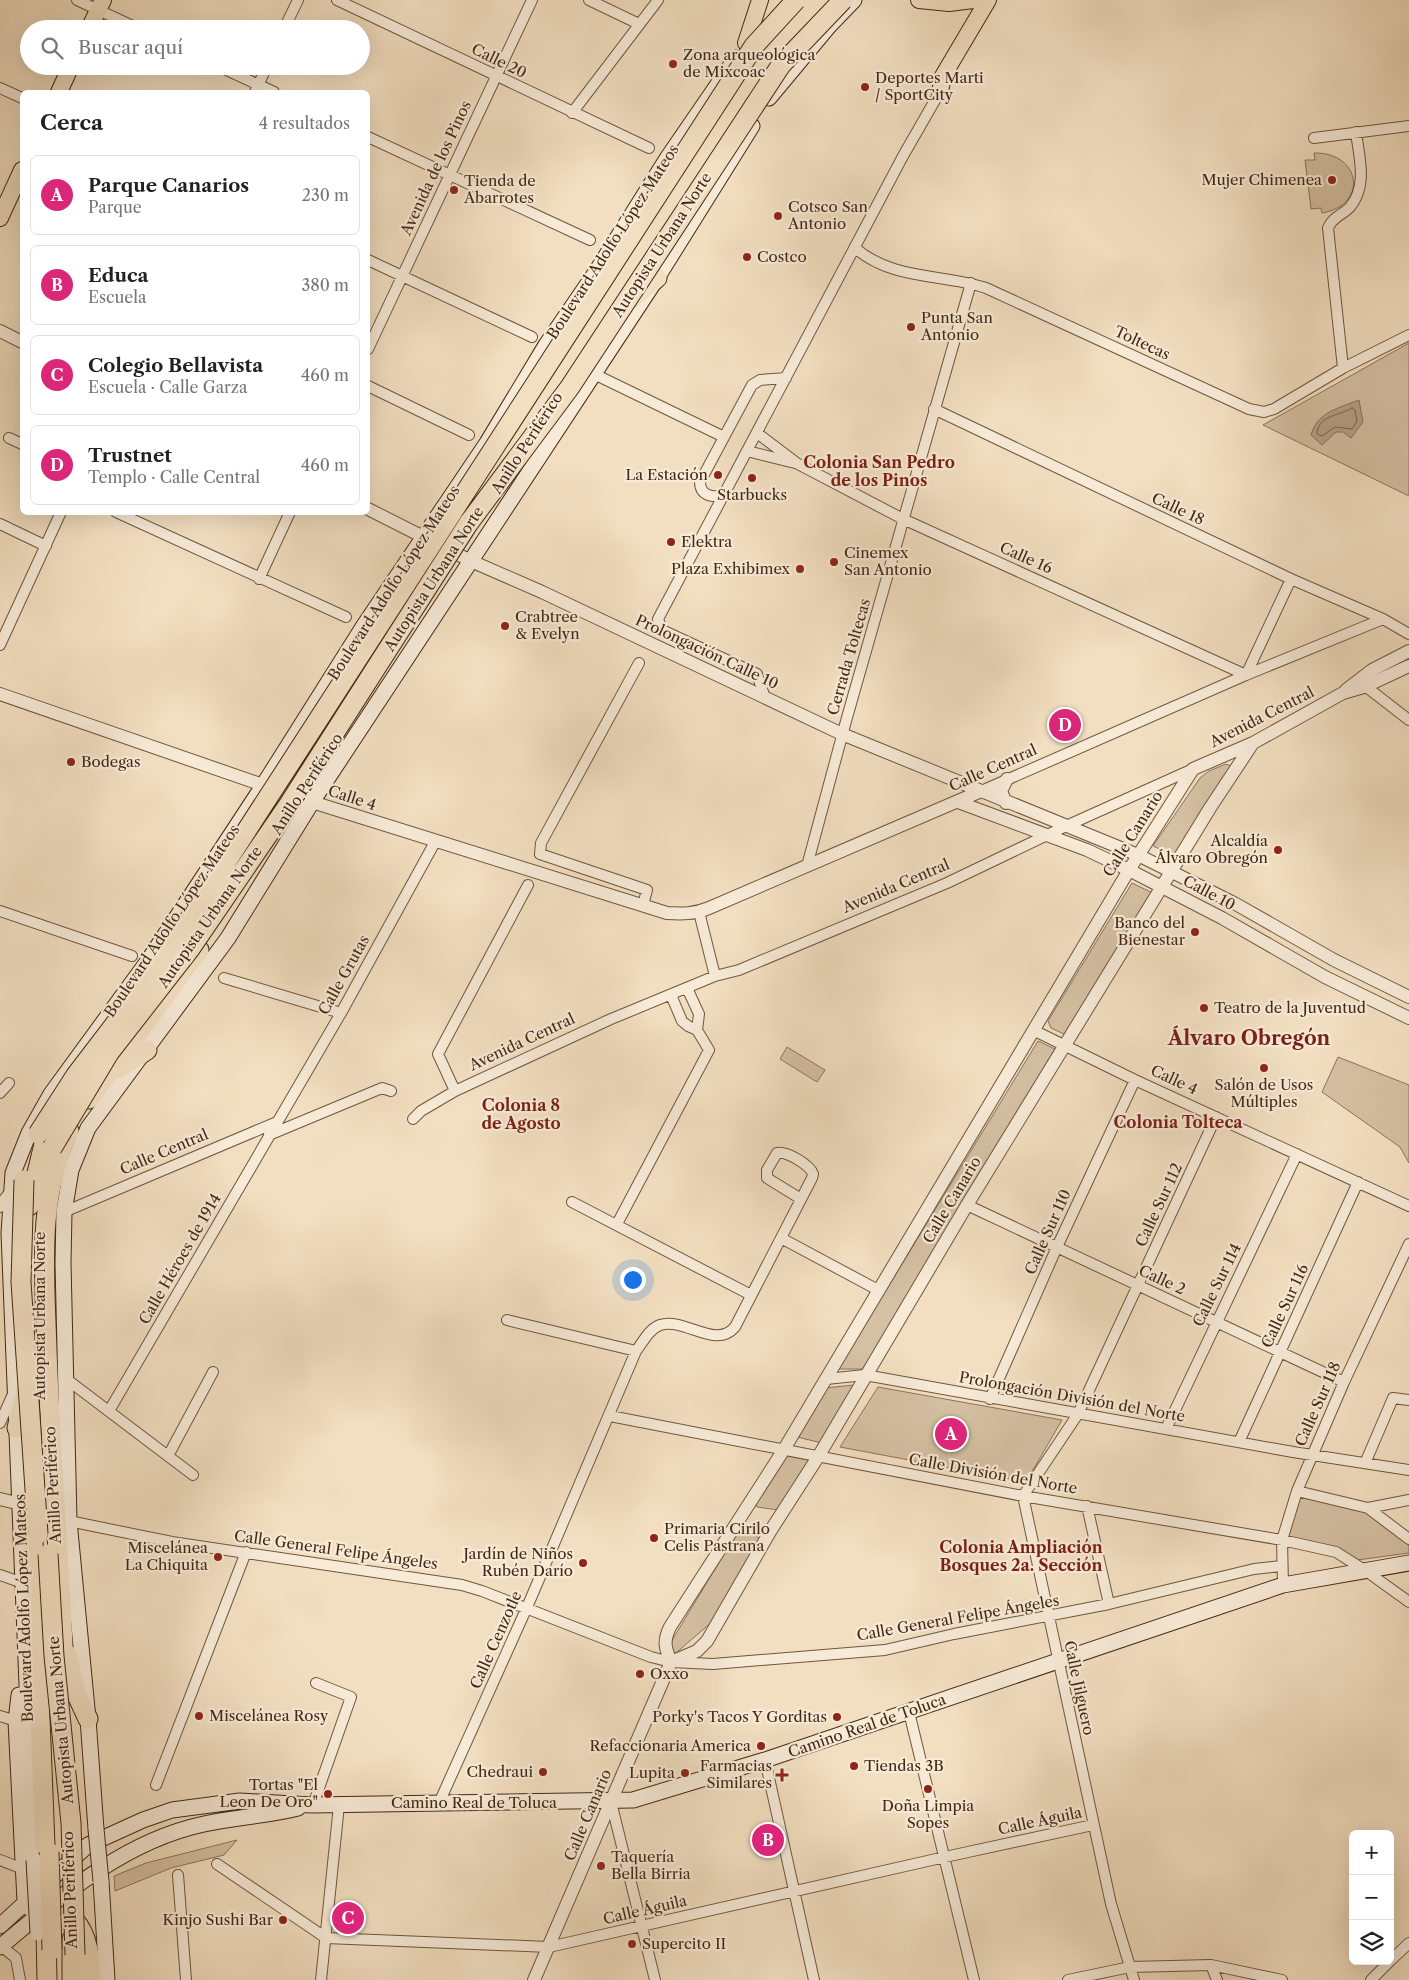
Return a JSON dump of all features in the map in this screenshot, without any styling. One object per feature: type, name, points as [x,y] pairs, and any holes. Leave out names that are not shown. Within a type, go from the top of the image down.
[{"type":"highway","name":"Autopista Urbana Norte","points":[[53,1980],[43,1606],[21,1282],[24,1180],[38,1134],[76,1075],[156,969],[754,46],[796,0]]},
{"type":"highway","name":"Anillo Periférico","points":[[301,790],[432,555],[551,370],[760,53],[808,0]]},
{"type":"highway","name":"Anillo Periférico","points":[[47,1980],[34,1858],[21,1390],[29,1200],[44,1144],[72,1088],[165,967],[284,803],[301,790],[774,64],[834,0]]},
{"type":"highway","name":"Autopista Urbana Norte","points":[[77,1980],[71,1823],[54,1656],[42,1459],[37,1298],[40,1193],[52,1148],[109,1053],[190,949],[283,812],[468,524],[570,387],[782,66],[843,0]]},
{"type":"highway","points":[[606,321],[657,278]]},
{"type":"highway","points":[[551,370],[553,350],[565,330],[568,315]]},
{"type":"highway","name":"Anillo Periférico","points":[[72,1980],[73,1911],[62,1634],[50,1436],[44,1251],[48,1202],[60,1150],[71,1126],[106,1076],[178,981],[284,803]]},
{"type":"highway","points":[[106,1076],[147,1050]]},
{"type":"highway","points":[[8,1426],[21,1390]]},
{"type":"highway","points":[[62,1634],[76,1693],[88,1718]]},
{"type":"highway","points":[[73,1911],[86,1944],[91,1980]]},
{"type":"main road","points":[[746,43],[760,0]]},
{"type":"main road","name":"Boulevard Adolfo López Mateos","points":[[21,1390],[9,1233],[13,1173],[29,1133],[51,1094],[148,961],[264,786],[363,627],[486,444],[546,345],[568,315],[668,157],[746,43],[784,0]]},
{"type":"main road","points":[[107,1980],[96,1878],[96,1829],[88,1718],[69,1521],[65,1378],[64,1212],[71,1170],[88,1128],[228,938],[301,790],[471,561],[592,373],[657,278],[774,90],[854,0]]},
{"type":"main road","points":[[919,0],[949,4],[987,4]]},
{"type":"main road","points":[[940,92],[943,76],[987,4]]},
{"type":"main road","points":[[94,20],[101,5]]},
{"type":"main road","points":[[60,90],[68,75]]},
{"type":"main road","points":[[1,213],[20,174]]},
{"type":"main road","name":"Boulevard Adolfo López Mateos","points":[[8,1426],[21,1504],[34,1858]]},
{"type":"main road","name":"Camino Real de Toluca","points":[[0,1926],[88,1846],[143,1820],[198,1805],[240,1801],[312,1805],[611,1802],[649,1796],[909,1712],[1283,1585],[1409,1563]]},
{"type":"main road","points":[[25,1641],[16,1721],[34,1858],[25,1902],[42,1925],[38,1980]]},
{"type":"main road","name":"Camino Real de Toluca","points":[[1,1947],[42,1925],[120,1856],[148,1843],[203,1824],[271,1815],[312,1805]]},
{"type":"street","points":[[77,0],[101,5],[124,20]]},
{"type":"street","points":[[288,20],[298,0]]},
{"type":"street","name":"Calle 20","points":[[337,0],[649,148]]},
{"type":"street","name":"Avenida de los Pinos","points":[[370,345],[532,0]]},
{"type":"street","points":[[589,0],[639,24]]},
{"type":"street","points":[[572,112],[658,0]]},
{"type":"street","points":[[233,75],[257,89],[263,75]]},
{"type":"street","points":[[0,88],[20,97]]},
{"type":"street","points":[[765,698],[757,674],[662,630],[658,619],[902,156],[940,92]]},
{"type":"street","points":[[1314,138],[1409,126]]},
{"type":"street","points":[[1343,368],[1328,228],[1330,221],[1348,209],[1357,197],[1362,181],[1356,132]]},
{"type":"street","points":[[370,138],[590,240]]},
{"type":"street","name":"Toltecas","points":[[855,248],[880,264],[901,273],[971,283],[986,288],[1250,409],[1264,412],[1274,409],[1343,368],[1409,335]]},
{"type":"street","points":[[370,261],[532,337]]},
{"type":"street","name":"Cerrada Toltecas","points":[[808,866],[842,734],[971,283]]},
{"type":"street","points":[[0,331],[20,341]]},
{"type":"street","points":[[592,373],[724,437]]},
{"type":"street","points":[[724,495],[717,497],[704,493],[700,488],[700,482],[752,385],[760,380],[770,381],[786,378]]},
{"type":"street","points":[[770,381],[777,395]]},
{"type":"street","points":[[370,387],[469,435]]},
{"type":"street","name":"Calle 18","points":[[934,409],[1291,579],[1383,619],[1409,634]]},
{"type":"street","name":"Calle 16","points":[[757,433],[798,464],[903,519],[1246,675]]},
{"type":"street","points":[[9,438],[20,443]]},
{"type":"street","name":"Calle 16","points":[[747,452],[798,464]]},
{"type":"street","points":[[370,510],[424,537]]},
{"type":"street","points":[[0,645],[60,515]]},
{"type":"street","points":[[122,515],[259,579],[346,617]]},
{"type":"street","points":[[259,579],[289,515]]},
{"type":"street","points":[[0,524],[46,546]]},
{"type":"street","name":"Prolongación Calle 10","points":[[424,537],[471,561],[542,592],[842,734],[979,792]]},
{"type":"street","points":[[1246,675],[1291,579]]},
{"type":"street","name":"Calle Central","points":[[699,912],[958,802],[1246,675],[1383,619]]},
{"type":"street","name":"Avenida Central","points":[[413,1119],[421,1111],[455,1092],[611,1019],[715,976],[739,970],[947,883],[1066,826],[1253,743],[1361,683],[1409,651]]},
{"type":"street","points":[[638,663],[541,843],[540,854],[648,890],[643,905]]},
{"type":"street","name":"Avenida Central","points":[[1361,683],[1409,666]]},
{"type":"street","points":[[1361,683],[1409,720]]},
{"type":"street","name":"Calle 4","points":[[0,694],[264,786],[301,790],[435,842],[667,913],[699,912]]},
{"type":"street","name":"Calle Canario","points":[[534,1980],[671,1662],[696,1652],[707,1641],[771,1530],[818,1457],[967,1205],[1171,871],[1253,743]]},
{"type":"street","name":"Calle Canario","points":[[671,1662],[664,1647],[664,1638],[670,1627],[783,1451],[1035,1030],[1128,870],[1193,769]]},
{"type":"street","points":[[1006,803],[1001,791],[1007,779]]},
{"type":"street","name":"Calle 10","points":[[979,792],[1138,855],[1234,903],[1334,960],[1409,997]]},
{"type":"street","name":"Calle 10","points":[[958,802],[1087,850],[1222,918],[1325,977],[1409,1018]]},
{"type":"street","name":"Calle Grutas","points":[[277,1122],[341,1012],[435,842]]},
{"type":"street","points":[[455,1092],[438,1054],[528,885]]},
{"type":"street","points":[[0,911],[132,956]]},
{"type":"street","points":[[699,912],[715,976]]},
{"type":"street","points":[[224,978],[341,1012]]},
{"type":"street","points":[[687,988],[699,1014],[697,1030]]},
{"type":"street","points":[[616,1224],[709,1050],[697,1030],[682,1021],[671,995]]},
{"type":"street","name":"Calle 4","points":[[1035,1030],[1135,1080],[1409,1206]]},
{"type":"street","name":"Calle Sur 110","points":[[990,1399],[1057,1247],[1135,1080]]},
{"type":"street","points":[[0,1093],[9,1083]]},
{"type":"street","points":[[269,1136],[382,1088],[391,1091]]},
{"type":"street","name":"Calle Sur 112","points":[[1078,1414],[1216,1117]]},
{"type":"street","name":"Calle Central","points":[[64,1212],[277,1122]]},
{"type":"street","name":"Calle Héroes de 1914","points":[[109,1411],[277,1122]]},
{"type":"street","points":[[572,1202],[751,1295],[812,1178],[812,1170],[785,1153],[777,1153],[767,1170],[767,1178],[801,1198]]},
{"type":"street","name":"Calle Sur 114","points":[[1166,1429],[1297,1154]]},
{"type":"street","name":"Calle Sur 116","points":[[1239,1442],[1358,1182]]},
{"type":"street","points":[[0,1206],[12,1191]]},
{"type":"street","name":"Calle 2","points":[[967,1205],[1344,1382]]},
{"type":"street","points":[[781,1238],[878,1290]]},
{"type":"street","name":"Calle Sur 118","points":[[1283,1585],[1281,1566],[1282,1540],[1297,1491],[1344,1382],[1409,1244]]},
{"type":"street","name":"Calle Cenzotle","points":[[438,1803],[526,1610],[636,1351],[649,1334],[661,1325],[670,1324],[719,1336],[729,1334],[735,1327],[751,1295]]},
{"type":"street","points":[[507,1320],[636,1351]]},
{"type":"street","points":[[168,1456],[213,1372]]},
{"type":"street","name":"Prolongación División del Norte","points":[[826,1379],[865,1375],[990,1399],[1239,1442],[1366,1461],[1409,1470]]},
{"type":"street","points":[[65,1378],[193,1475]]},
{"type":"street","points":[[1366,1461],[1393,1398],[1409,1400]]},
{"type":"street","points":[[1023,1496],[1078,1414]]},
{"type":"street","name":"Calle División del Norte","points":[[610,1416],[1023,1496],[1282,1540],[1336,1552],[1366,1570],[1409,1602]]},
{"type":"street","points":[[1297,1491],[1368,1508],[1409,1539]]},
{"type":"street","name":"Calle Jilguero","points":[[1023,1496],[1111,1904],[1134,1980]]},
{"type":"street","points":[[0,1499],[21,1504]]},
{"type":"street","points":[[1368,1508],[1409,1500]]},
{"type":"street","points":[[1086,1506],[1109,1604]]},
{"type":"street","name":"Calle General Felipe Ángeles","points":[[69,1521],[176,1543],[440,1580],[482,1591],[651,1658],[671,1662],[713,1664],[885,1650],[954,1634],[1109,1604],[1254,1569],[1281,1566]]},
{"type":"street","points":[[156,1785],[246,1552]]},
{"type":"street","points":[[0,1575],[24,1584]]},
{"type":"street","points":[[312,1805],[336,1735],[352,1697],[316,1683]]},
{"type":"street","points":[[909,1712],[974,1980]]},
{"type":"street","points":[[0,1716],[16,1721]]},
{"type":"street","points":[[764,1760],[814,1980]]},
{"type":"street","points":[[611,1802],[655,1980]]},
{"type":"street","points":[[321,1980],[339,1805]]},
{"type":"street","name":"Calle Águila","points":[[326,1938],[549,1947],[1094,1825]]},
{"type":"street","points":[[0,1860],[34,1858]]},
{"type":"street","points":[[216,1864],[326,1938]]},
{"type":"street","points":[[178,1876],[186,1980]]},
{"type":"street","points":[[1394,1957],[1409,1943]]},
{"type":"street","points":[[1,1947],[16,1958],[20,1980]]},
{"type":"street","points":[[1211,1965],[1217,1980]]},
{"type":"street","points":[[1068,1980],[1130,1968],[1211,1965],[1282,1980]]},
{"type":"street","points":[[1371,1980],[1386,1965]]},
{"type":"street","points":[[1110,1980],[1114,1970]]},
{"type":"shaded area","points":[[1314,153],[1330,155],[1342,161],[1350,169],[1353,180],[1353,190],[1347,200],[1337,208],[1322,213],[1321,208],[1311,209],[1305,160],[1315,160]]},
{"type":"shaded area","points":[[1409,343],[1409,496],[1263,425]]},
{"type":"shaded area","points":[[1226,764],[1231,766],[1177,857],[1153,846],[1200,778],[1209,771]]},
{"type":"shaded area","points":[[1132,883],[1155,894],[1066,1035],[1051,1028],[1048,1021]]},
{"type":"shaded area","points":[[1038,1041],[1055,1049],[866,1369],[838,1369]]},
{"type":"shaded area","points":[[787,1047],[825,1070],[817,1082],[780,1059]]},
{"type":"shaded area","points":[[1338,1057],[1409,1085],[1409,1163],[1400,1147],[1322,1092]]},
{"type":"shaded area","points":[[854,1385],[822,1443],[797,1437],[825,1388]]},
{"type":"shaded area","points":[[878,1387],[1062,1420],[1026,1482],[840,1447]]},
{"type":"shaded area","points":[[787,1456],[808,1460],[810,1463],[778,1510],[757,1507],[756,1504]]},
{"type":"shaded area","points":[[1298,1493],[1367,1510],[1409,1541],[1409,1553],[1357,1560],[1287,1540]]},
{"type":"shaded area","points":[[741,1526],[762,1540],[713,1621],[676,1653],[673,1652],[671,1642]]},
{"type":"shaded area","points":[[237,1840],[224,1855],[171,1868],[115,1891],[114,1876],[146,1863]]},
{"type":"water","points":[[1359,400],[1363,422],[1351,438],[1343,432],[1336,432],[1322,445],[1311,435],[1318,421],[1324,416]]},
{"type":"place","name":"Zona arqueológica de Mixcoac","points":[[673,64]]},
{"type":"place","name":"Deportes Marti / SportCity","points":[[865,87]]},
{"type":"place","name":"Mujer Chimenea","points":[[1332,180]]},
{"type":"place","name":"Tienda de Abarrotes","points":[[454,190]]},
{"type":"place","name":"Cotsco San Antonio","points":[[778,216]]},
{"type":"place","name":"Costco","points":[[747,257]]},
{"type":"place","name":"Punta San Antonio","points":[[911,327]]},
{"type":"place","name":"La Estación","points":[[718,475]]},
{"type":"place","name":"Starbucks","points":[[752,478]]},
{"type":"place","name":"Elektra","points":[[671,542]]},
{"type":"place","name":"Cinemex San Antonio","points":[[834,562]]},
{"type":"place","name":"Plaza Exhibimex","points":[[800,569]]},
{"type":"place","name":"Crabtree & Evelyn","points":[[505,626]]},
{"type":"place","name":"Trustnet","points":[[1065,725]]},
{"type":"place","name":"Bodegas","points":[[71,762]]},
{"type":"place","name":"Alcaldía Álvaro Obregón","points":[[1278,850]]},
{"type":"place","name":"Banco del Bienestar","points":[[1195,932]]},
{"type":"place","name":"Teatro de la Juventud","points":[[1204,1008]]},
{"type":"place","name":"Salón de Usos Múltiples","points":[[1264,1068]]},
{"type":"place","name":"Parque Canarios","points":[[951,1434]]},
{"type":"place","name":"Primaria Cirilo Celis Pastrana","points":[[654,1538]]},
{"type":"place","name":"Miscelánea La Chiquita","points":[[218,1557]]},
{"type":"place","name":"Jardín de Niños Rubén Darío","points":[[583,1563]]},
{"type":"place","name":"Oxxo","points":[[640,1674]]},
{"type":"place","name":"Miscelánea Rosy","points":[[199,1716]]},
{"type":"place","name":"Porky's Tacos Y Gorditas","points":[[837,1717]]},
{"type":"place","name":"Refaccionaria America","points":[[761,1746]]},
{"type":"place","name":"Tiendas 3B","points":[[854,1766]]},
{"type":"place","name":"Chedraui","points":[[543,1772]]},
{"type":"place","name":"Lupita","points":[[685,1773]]},
{"type":"place","name":"Farmacias Similares","points":[[782,1775]]},
{"type":"place","name":"Doña Limpia Sopes","points":[[928,1789]]},
{"type":"place","name":"Tortas \"El Leon De Oro\"","points":[[328,1794]]},
{"type":"place","name":"Educa","points":[[768,1840]]},
{"type":"place","name":"Taquería Bella Birria","points":[[601,1866]]},
{"type":"place","name":"Colegio Bellavista","points":[[348,1918]]},
{"type":"place","name":"Kinjo Sushi Bar","points":[[283,1920]]},
{"type":"place","name":"Supercito II","points":[[632,1944]]},
{"type":"district","name":"Colonia San Pedro de los Pinos","points":[[879,471]]},
{"type":"district","name":"Álvaro Obregón","points":[[1249,1038]]},
{"type":"district","name":"Colonia 8 de Agosto","points":[[521,1114]]},
{"type":"district","name":"Colonia Tolteca","points":[[1178,1122]]},
{"type":"district","name":"Colonia Ampliación Bosques 2a. Sección","points":[[1021,1556]]}]
